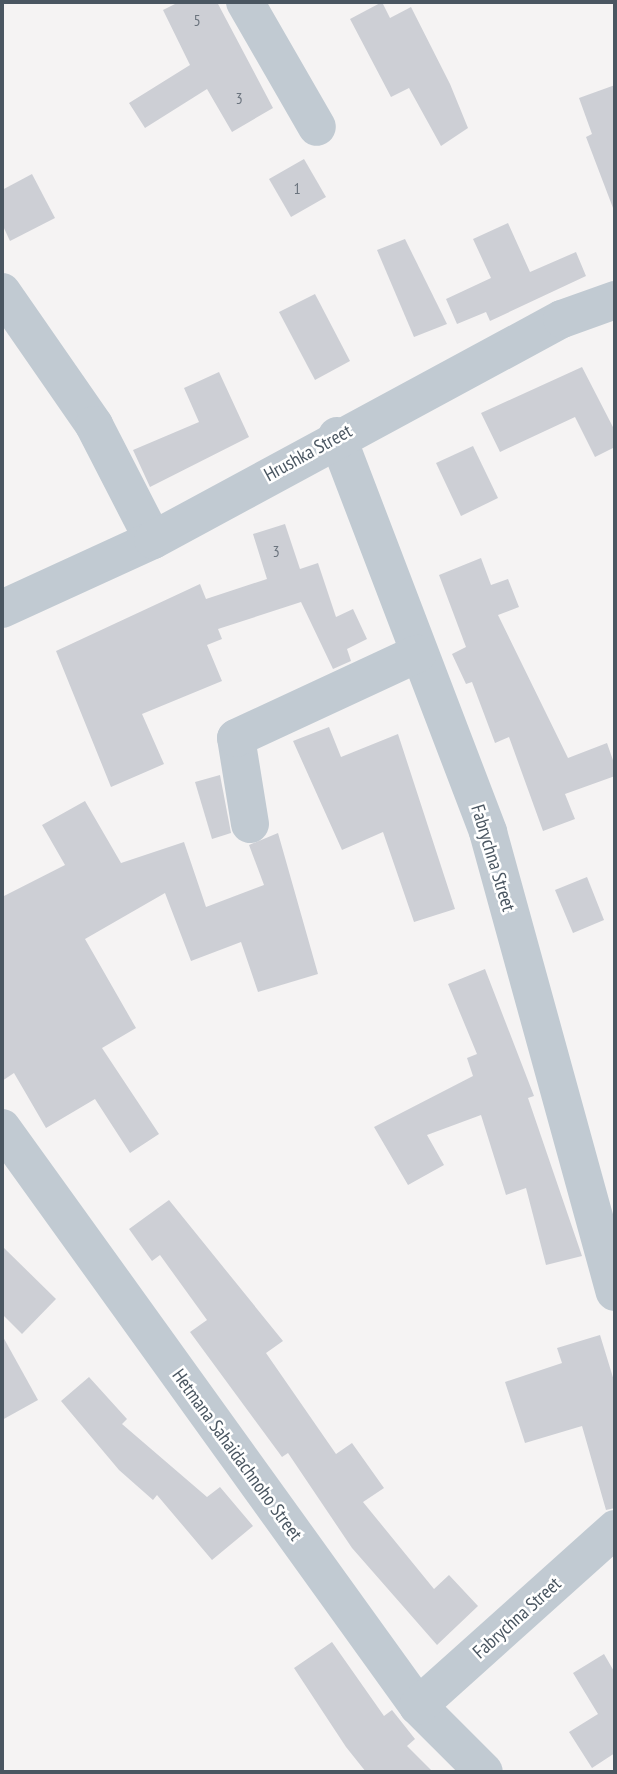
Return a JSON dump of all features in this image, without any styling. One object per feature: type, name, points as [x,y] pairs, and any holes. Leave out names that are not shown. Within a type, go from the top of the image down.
[{"type":"street","points":[[245,2],[317,127]]},
{"type":"street","points":[[2,292],[94,425],[153,540]]},
{"type":"street","name":"Hrushka Street","points":[[2,609],[153,540],[337,436],[562,319],[615,300]]},
{"type":"street","name":"Fabrychna Street","points":[[337,436],[417,654],[488,832],[615,1292]]},
{"type":"street","points":[[250,824],[236,738],[417,654]]},
{"type":"street","name":"Hetmana Sahaidachnoho Street","points":[[2,1128],[418,1706],[484,1772]]},
{"type":"street","name":"Fabrychna Street","points":[[418,1706],[615,1529]]},
{"type":"building","points":[[179,2],[217,2],[273,108],[232,132],[207,89],[145,128],[129,103],[190,65],[163,10]]},
{"type":"building","points":[[382,2],[390,18],[411,7],[450,84],[468,128],[441,146],[409,88],[391,97],[350,19]]},
{"type":"building","points":[[615,85],[613,208],[586,137],[592,134],[579,98]]},
{"type":"building","points":[[304,159],[326,197],[291,217],[269,179]]},
{"type":"building","points":[[32,174],[55,218],[10,241],[2,224],[2,190]]},
{"type":"building","points":[[508,223],[530,272],[576,252],[586,276],[490,321],[486,312],[457,324],[446,299],[491,278],[473,239]]},
{"type":"building","points":[[405,239],[447,324],[414,337],[377,250]]},
{"type":"building","points":[[315,294],[350,361],[315,380],[279,312]]},
{"type":"building","points":[[582,367],[615,431],[615,447],[595,457],[575,417],[500,452],[481,413]]},
{"type":"building","points":[[219,372],[249,437],[150,487],[133,450],[199,422],[184,388]]},
{"type":"building","points":[[473,446],[498,498],[461,516],[436,463]]},
{"type":"building","points":[[285,524],[300,569],[318,563],[336,617],[353,609],[367,639],[347,649],[351,661],[333,669],[301,602],[218,629],[222,639],[207,645],[222,681],[142,714],[164,764],[111,787],[56,651],[200,584],[206,599],[267,579],[253,534]]},
{"type":"building","points":[[481,558],[491,585],[508,579],[519,607],[498,615],[568,758],[607,743],[615,766],[615,776],[565,794],[575,819],[543,831],[509,737],[495,743],[472,682],[466,684],[452,654],[466,647],[439,575]]},
{"type":"building","points":[[329,727],[341,757],[398,734],[455,909],[414,922],[383,832],[342,850],[293,741]]},
{"type":"building","points":[[220,775],[231,833],[212,839],[195,782]]},
{"type":"building","points":[[85,801],[121,863],[184,842],[206,907],[264,885],[249,845],[278,833],[318,974],[258,992],[241,942],[191,961],[165,893],[85,939],[136,1028],[102,1048],[159,1134],[130,1153],[95,1099],[46,1128],[14,1073],[2,1081],[2,897],[65,865],[42,825]]},
{"type":"building","points":[[587,877],[604,920],[573,933],[555,890]]},
{"type":"building","points":[[485,969],[534,1096],[528,1098],[582,1256],[546,1265],[526,1188],[506,1195],[481,1115],[427,1135],[444,1165],[408,1185],[374,1127],[473,1076],[467,1058],[477,1054],[448,984]]},
{"type":"building","points":[[169,1200],[283,1341],[266,1353],[336,1454],[352,1443],[384,1488],[363,1502],[434,1589],[449,1575],[478,1606],[437,1645],[352,1548],[288,1453],[282,1457],[190,1332],[207,1320],[160,1255],[152,1261],[129,1229]]},
{"type":"building","points":[[2,1246],[56,1299],[22,1334],[2,1314]]},
{"type":"building","points":[[2,1335],[38,1400],[2,1420]]},
{"type":"building","points":[[600,1335],[615,1384],[615,1508],[606,1510],[582,1426],[525,1443],[505,1382],[562,1363],[557,1348]]},
{"type":"building","points":[[89,1377],[127,1419],[122,1424],[207,1497],[220,1487],[253,1526],[212,1560],[157,1495],[153,1500],[119,1470],[61,1401]]},
{"type":"building","points":[[332,1642],[384,1716],[392,1710],[415,1739],[407,1746],[433,1772],[366,1772],[346,1747],[294,1668]]},
{"type":"building","points":[[604,1654],[615,1673],[615,1753],[592,1768],[569,1732],[598,1714],[573,1673]]}]
